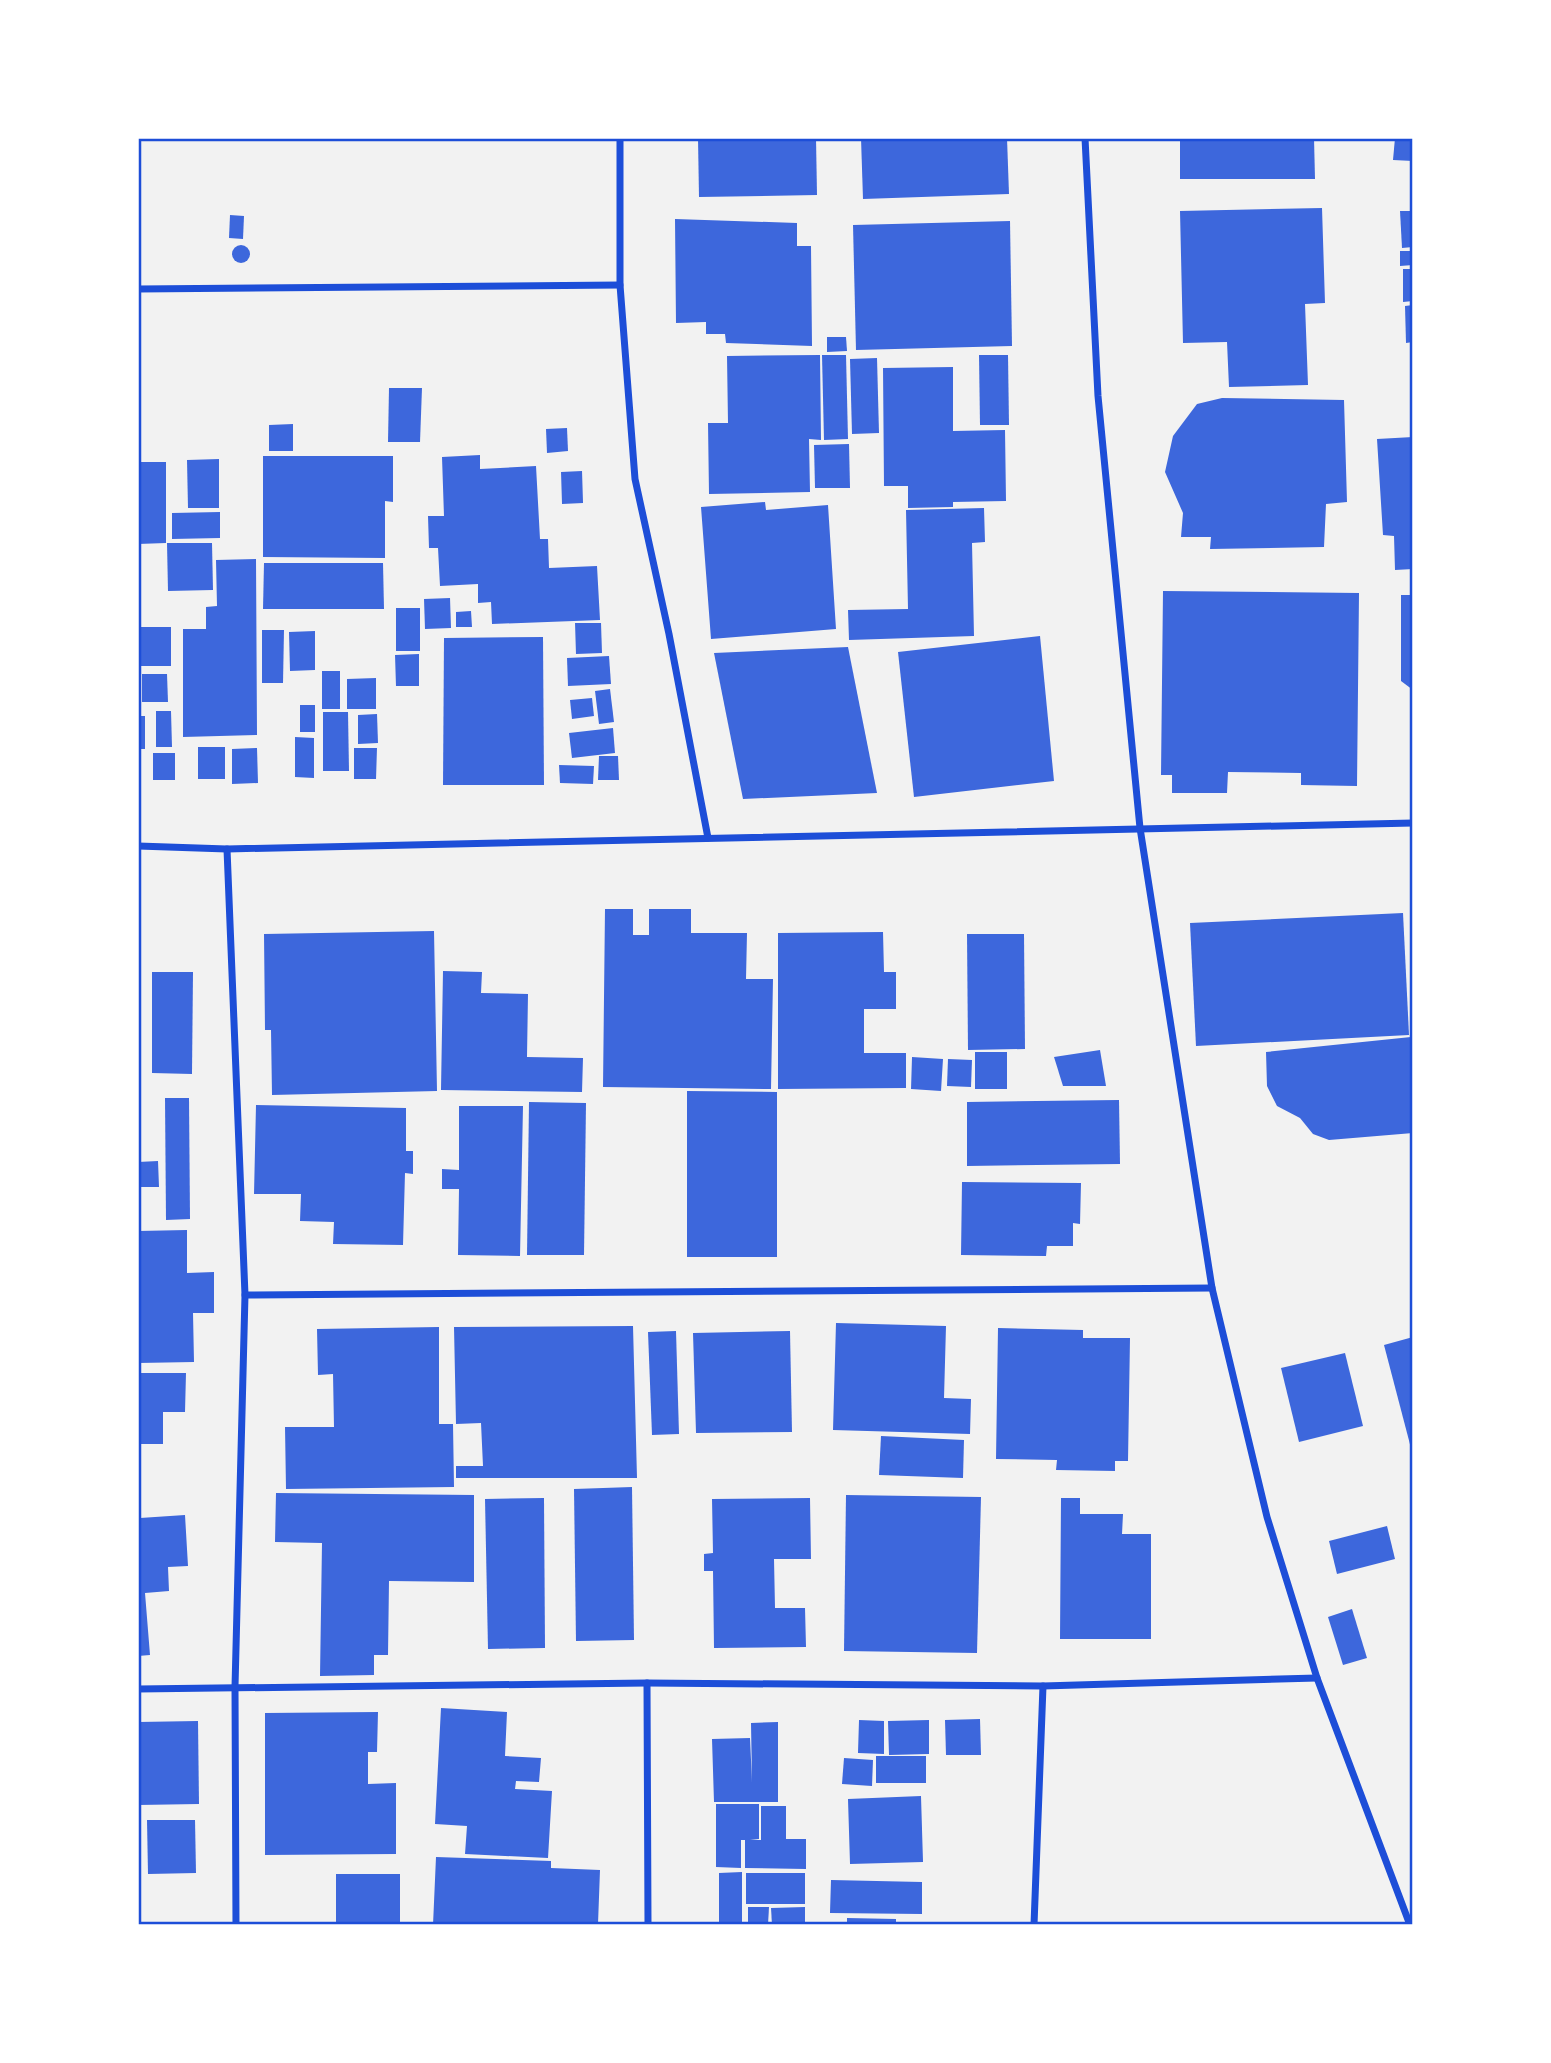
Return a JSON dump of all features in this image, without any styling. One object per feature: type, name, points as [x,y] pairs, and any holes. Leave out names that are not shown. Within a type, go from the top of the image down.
[{"type":"street","points":[[620,138],[620,285],[635,479],[669,634],[708,838]]},
{"type":"street","points":[[1084,138],[1098,396],[1140,828],[1212,1288],[1267,1517],[1317,1678],[1410,1925]]},
{"type":"street","points":[[138,289],[620,285]]},
{"type":"street","points":[[138,846],[227,849],[1413,822]]},
{"type":"street","points":[[227,849],[245,1295],[235,1687],[236,1925]]},
{"type":"street","points":[[245,1295],[1212,1288]]},
{"type":"street","points":[[138,1689],[646,1683],[1042,1686],[1317,1678]]},
{"type":"street","points":[[646,1683],[648,1925]]},
{"type":"street","points":[[1034,1925],[1042,1686]]},
{"type":"building","points":[[698,138],[816,138],[817,195],[699,197]]},
{"type":"building","points":[[861,138],[1007,138],[1009,194],[863,199]]},
{"type":"building","points":[[1180,138],[1314,138],[1315,179],[1180,179]]},
{"type":"building","points":[[1395,138],[1413,138],[1413,161],[1393,160]]},
{"type":"building","points":[[1322,208],[1325,303],[1305,304],[1308,385],[1229,387],[1227,342],[1183,343],[1180,211]]},
{"type":"building","points":[[1400,211],[1413,211],[1413,247],[1402,248]]},
{"type":"building","points":[[230,215],[244,216],[243,239],[229,238]]},
{"type":"building","points":[[675,219],[797,223],[797,246],[811,246],[812,346],[726,343],[725,334],[706,334],[706,322],[676,323]]},
{"type":"building","points":[[1010,221],[1012,346],[856,350],[853,225]]},
{"type":"building","points":[[241,245],[247,248],[250,254],[247,260],[241,263],[235,260],[232,254],[235,248]]},
{"type":"building","points":[[1400,251],[1413,251],[1413,265],[1400,266]]},
{"type":"building","points":[[1403,269],[1413,269],[1413,301],[1403,302]]},
{"type":"building","points":[[1413,305],[1413,342],[1406,343],[1405,306]]},
{"type":"building","points":[[827,337],[846,337],[847,351],[827,352]]},
{"type":"building","points":[[820,355],[821,440],[809,439],[810,492],[709,494],[708,423],[728,423],[727,356]]},
{"type":"building","points":[[822,355],[846,355],[848,439],[824,440]]},
{"type":"building","points":[[979,355],[1008,355],[1009,425],[980,425]]},
{"type":"building","points":[[877,358],[879,433],[852,434],[850,359]]},
{"type":"building","points":[[953,367],[953,431],[1005,430],[1006,501],[953,502],[953,507],[908,508],[908,486],[884,486],[883,368]]},
{"type":"building","points":[[389,388],[422,388],[420,442],[388,442]]},
{"type":"building","points":[[1222,398],[1344,400],[1347,502],[1326,504],[1324,547],[1210,549],[1211,537],[1181,537],[1183,513],[1165,472],[1173,436],[1197,404]]},
{"type":"building","points":[[293,424],[293,451],[269,451],[269,425]]},
{"type":"building","points":[[567,428],[568,451],[547,453],[546,429]]},
{"type":"building","points":[[1413,437],[1413,569],[1395,570],[1394,536],[1383,535],[1377,439]]},
{"type":"building","points":[[849,444],[850,488],[815,488],[814,445]]},
{"type":"building","points":[[480,455],[480,469],[536,466],[540,539],[548,539],[549,568],[597,566],[600,620],[492,624],[491,602],[478,603],[478,584],[440,586],[438,548],[429,548],[428,516],[444,516],[442,457]]},
{"type":"building","points":[[263,456],[393,456],[393,502],[385,501],[385,558],[263,557]]},
{"type":"building","points":[[219,459],[219,508],[188,508],[187,460]]},
{"type":"building","points":[[138,462],[166,462],[166,543],[138,544]]},
{"type":"building","points":[[582,471],[583,503],[562,504],[561,472]]},
{"type":"building","points":[[765,502],[766,510],[828,505],[836,629],[711,639],[701,507]]},
{"type":"building","points":[[984,508],[985,542],[972,543],[974,636],[849,640],[848,610],[908,609],[906,510]]},
{"type":"building","points":[[220,512],[220,538],[172,539],[172,513]]},
{"type":"building","points":[[167,543],[212,543],[213,590],[168,591]]},
{"type":"building","points":[[256,559],[257,735],[183,737],[183,629],[206,629],[206,607],[217,606],[216,560]]},
{"type":"building","points":[[264,563],[383,563],[384,609],[263,609]]},
{"type":"building","points":[[1163,591],[1359,593],[1357,786],[1301,785],[1301,773],[1228,772],[1227,793],[1172,793],[1172,775],[1161,775]]},
{"type":"building","points":[[1401,595],[1413,595],[1413,690],[1401,681]]},
{"type":"building","points":[[450,598],[451,628],[425,629],[424,599]]},
{"type":"building","points":[[396,608],[420,608],[420,651],[396,651]]},
{"type":"building","points":[[471,611],[472,627],[456,627],[456,612]]},
{"type":"building","points":[[575,623],[601,623],[602,653],[576,654]]},
{"type":"building","points":[[138,627],[171,627],[171,666],[138,666]]},
{"type":"building","points":[[262,630],[284,630],[283,683],[262,683]]},
{"type":"building","points":[[315,631],[315,670],[290,671],[289,632]]},
{"type":"building","points":[[1040,636],[1054,781],[914,797],[898,652]]},
{"type":"building","points":[[543,637],[544,785],[443,785],[444,638]]},
{"type":"building","points":[[848,647],[877,793],[743,799],[714,653]]},
{"type":"building","points":[[419,654],[419,686],[396,686],[395,655]]},
{"type":"building","points":[[609,656],[611,684],[568,686],[567,658]]},
{"type":"building","points":[[322,671],[340,671],[340,709],[322,709]]},
{"type":"building","points":[[142,674],[167,674],[168,702],[142,702]]},
{"type":"building","points":[[376,678],[376,709],[347,709],[347,679]]},
{"type":"building","points":[[610,689],[614,722],[599,724],[595,691]]},
{"type":"building","points":[[592,698],[594,716],[572,719],[570,700]]},
{"type":"building","points":[[300,705],[315,705],[315,732],[300,732]]},
{"type":"building","points":[[156,711],[171,711],[172,747],[156,747]]},
{"type":"building","points":[[323,712],[348,712],[349,771],[323,771]]},
{"type":"building","points":[[377,714],[378,743],[358,744],[358,715]]},
{"type":"building","points":[[138,716],[145,716],[145,749],[138,749]]},
{"type":"building","points":[[613,728],[615,753],[572,758],[569,733]]},
{"type":"building","points":[[295,737],[314,738],[314,778],[295,777]]},
{"type":"building","points":[[198,747],[225,747],[225,779],[198,779]]},
{"type":"building","points":[[257,748],[258,783],[232,784],[232,749]]},
{"type":"building","points":[[354,748],[377,748],[376,779],[354,779]]},
{"type":"building","points":[[153,753],[175,753],[175,780],[153,780]]},
{"type":"building","points":[[599,756],[618,756],[619,780],[598,780]]},
{"type":"building","points":[[559,765],[594,766],[593,784],[560,783]]},
{"type":"building","points":[[605,909],[633,909],[633,935],[649,935],[649,909],[691,909],[691,933],[747,933],[746,979],[773,979],[771,1089],[603,1087]]},
{"type":"building","points":[[1403,913],[1409,1035],[1196,1046],[1190,923]]},
{"type":"building","points":[[434,931],[437,1091],[272,1095],[271,1030],[265,1030],[264,934]]},
{"type":"building","points":[[883,932],[884,972],[896,972],[896,1009],[864,1009],[864,1053],[906,1053],[906,1088],[778,1089],[778,933]]},
{"type":"building","points":[[967,934],[1024,934],[1025,1049],[968,1050]]},
{"type":"building","points":[[443,971],[482,972],[481,993],[528,994],[527,1057],[583,1058],[582,1092],[441,1090]]},
{"type":"building","points":[[152,972],[193,972],[192,1074],[152,1073]]},
{"type":"building","points":[[1411,1037],[1413,1133],[1329,1140],[1313,1134],[1300,1118],[1277,1106],[1267,1086],[1266,1052]]},
{"type":"building","points":[[1100,1050],[1106,1086],[1063,1086],[1054,1057]]},
{"type":"building","points":[[975,1052],[1007,1052],[1007,1089],[975,1089]]},
{"type":"building","points":[[912,1057],[943,1059],[941,1091],[911,1089]]},
{"type":"building","points":[[948,1059],[972,1060],[971,1087],[947,1086]]},
{"type":"building","points":[[687,1091],[777,1092],[777,1257],[687,1257]]},
{"type":"building","points":[[165,1098],[189,1098],[190,1219],[166,1220]]},
{"type":"building","points":[[1119,1100],[1120,1164],[967,1166],[967,1102]]},
{"type":"building","points":[[529,1102],[586,1103],[584,1255],[527,1255]]},
{"type":"building","points":[[256,1105],[406,1108],[406,1151],[413,1151],[413,1174],[405,1173],[403,1245],[333,1244],[334,1222],[300,1221],[301,1194],[254,1194]]},
{"type":"building","points":[[459,1106],[523,1106],[520,1256],[458,1255],[459,1189],[442,1189],[442,1169],[459,1170]]},
{"type":"building","points":[[158,1161],[159,1187],[141,1187],[141,1229],[138,1229],[138,1162]]},
{"type":"building","points":[[962,1182],[1081,1183],[1080,1224],[1073,1223],[1073,1246],[1047,1246],[1046,1256],[961,1255]]},
{"type":"building","points":[[187,1230],[187,1273],[214,1272],[214,1313],[193,1313],[194,1362],[138,1363],[138,1231]]},
{"type":"building","points":[[836,1323],[946,1326],[944,1398],[971,1399],[970,1434],[833,1430]]},
{"type":"building","points":[[633,1326],[637,1478],[456,1478],[456,1466],[483,1466],[481,1423],[456,1424],[454,1327]]},
{"type":"building","points":[[439,1327],[439,1424],[453,1424],[454,1487],[286,1489],[285,1427],[334,1427],[333,1374],[318,1375],[317,1329]]},
{"type":"building","points":[[998,1328],[1083,1330],[1083,1338],[1130,1338],[1128,1461],[1115,1461],[1115,1471],[1056,1470],[1057,1460],[996,1459]]},
{"type":"building","points":[[676,1331],[679,1434],[652,1435],[648,1332]]},
{"type":"building","points":[[790,1331],[792,1432],[696,1433],[693,1333]]},
{"type":"building","points":[[1413,1337],[1413,1452],[1412,1452],[1384,1345]]},
{"type":"building","points":[[1345,1353],[1363,1426],[1299,1442],[1281,1368]]},
{"type":"building","points":[[138,1373],[186,1373],[185,1412],[163,1412],[163,1444],[138,1444]]},
{"type":"building","points":[[881,1436],[964,1440],[963,1478],[879,1475]]},
{"type":"building","points":[[632,1487],[634,1640],[576,1641],[574,1489]]},
{"type":"building","points":[[276,1493],[474,1495],[474,1582],[389,1581],[388,1655],[374,1655],[374,1675],[320,1676],[322,1543],[275,1542]]},
{"type":"building","points":[[846,1495],[981,1497],[977,1653],[844,1651]]},
{"type":"building","points":[[544,1498],[545,1648],[488,1649],[485,1499]]},
{"type":"building","points":[[810,1498],[811,1559],[774,1559],[775,1608],[805,1608],[806,1647],[714,1648],[713,1571],[704,1571],[704,1554],[713,1553],[712,1499]]},
{"type":"building","points":[[1061,1498],[1080,1498],[1080,1514],[1123,1514],[1122,1534],[1151,1534],[1151,1639],[1060,1639]]},
{"type":"building","points":[[185,1515],[188,1566],[168,1567],[169,1591],[145,1593],[150,1655],[138,1656],[140,1518]]},
{"type":"building","points":[[1387,1526],[1395,1559],[1337,1574],[1329,1541]]},
{"type":"building","points":[[1352,1609],[1367,1658],[1343,1665],[1328,1617]]},
{"type":"building","points":[[441,1708],[507,1712],[505,1756],[541,1758],[539,1782],[516,1781],[515,1789],[552,1791],[548,1858],[465,1854],[467,1826],[435,1824]]},
{"type":"building","points":[[378,1712],[377,1752],[368,1752],[368,1784],[396,1783],[396,1854],[265,1855],[265,1713]]},
{"type":"building","points":[[980,1719],[981,1755],[946,1755],[945,1720]]},
{"type":"building","points":[[859,1720],[884,1721],[884,1754],[858,1753]]},
{"type":"building","points":[[929,1720],[929,1754],[889,1755],[888,1721]]},
{"type":"building","points":[[198,1721],[199,1804],[138,1805],[138,1722]]},
{"type":"building","points":[[778,1722],[778,1802],[714,1802],[712,1739],[750,1738],[752,1782],[751,1723]]},
{"type":"building","points":[[876,1756],[926,1756],[926,1783],[876,1783]]},
{"type":"building","points":[[844,1758],[873,1760],[872,1786],[842,1784]]},
{"type":"building","points":[[921,1796],[923,1862],[850,1864],[848,1799]]},
{"type":"building","points":[[716,1804],[759,1804],[759,1839],[750,1840],[761,1840],[761,1806],[786,1806],[786,1839],[806,1839],[806,1869],[745,1868],[745,1840],[741,1840],[741,1868],[716,1867]]},
{"type":"building","points":[[147,1820],[195,1820],[196,1873],[148,1874]]},
{"type":"building","points":[[436,1857],[551,1861],[551,1868],[600,1870],[598,1924],[533,1922],[533,1925],[433,1925]]},
{"type":"building","points":[[742,1872],[742,1925],[719,1925],[719,1873]]},
{"type":"building","points":[[746,1873],[805,1873],[805,1904],[746,1904]]},
{"type":"building","points":[[336,1874],[400,1874],[400,1925],[336,1925]]},
{"type":"building","points":[[831,1880],[922,1882],[922,1914],[830,1913]]},
{"type":"building","points":[[748,1907],[769,1907],[768,1925],[748,1925]]},
{"type":"building","points":[[805,1907],[805,1925],[772,1925],[771,1908]]},
{"type":"building","points":[[847,1918],[896,1919],[896,1925],[847,1925]]}]
